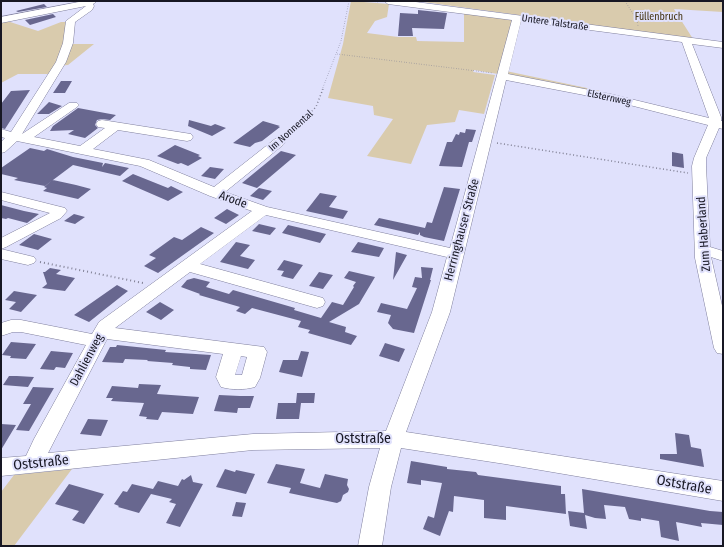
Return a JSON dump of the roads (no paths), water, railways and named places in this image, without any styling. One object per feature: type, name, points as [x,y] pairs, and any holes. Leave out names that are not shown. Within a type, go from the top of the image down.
[{"type":"street","name":"Untere Talstraße","points":[[388,1],[723,45]]},
{"type":"street","points":[[1,20],[92,2]]},
{"type":"street","points":[[1,149],[13,136],[61,62],[67,47],[70,21],[89,8],[92,2]]},
{"type":"street","name":"Herringhauser Straße","points":[[370,546],[385,472],[394,439],[441,312],[517,18]]},
{"type":"street","points":[[686,40],[715,117],[719,123]]},
{"type":"street","name":"Elsternweg","points":[[502,76],[610,97],[719,123]]},
{"type":"street","points":[[13,136],[73,105]]},
{"type":"street","name":"Zum Haberland","points":[[719,123],[700,158],[699,174],[703,250],[708,282],[723,348]]},
{"type":"street","points":[[102,124],[187,137]]},
{"type":"street","points":[[84,150],[116,126]]},
{"type":"street","name":"Arode","points":[[13,136],[144,163],[215,193],[262,210],[455,254]]},
{"type":"street","name":"Im Nonnental","points":[[215,193],[279,142]]},
{"type":"street","points":[[1,196],[60,211],[56,215],[1,244]]},
{"type":"street","name":"Dahlienweg","points":[[34,463],[41,445],[105,326],[262,210]]},
{"type":"street","points":[[703,250],[723,256]]},
{"type":"street","points":[[1,254],[28,260]]},
{"type":"street","points":[[188,266],[317,302]]},
{"type":"street","points":[[1,330],[11,326],[21,326],[99,336],[234,349]]},
{"type":"street","name":"Oststraße","points":[[1,467],[253,442],[394,439],[490,452],[723,491]]},
{"type":"park label","name":"Füllenbruch","points":[[659,17]]}]
